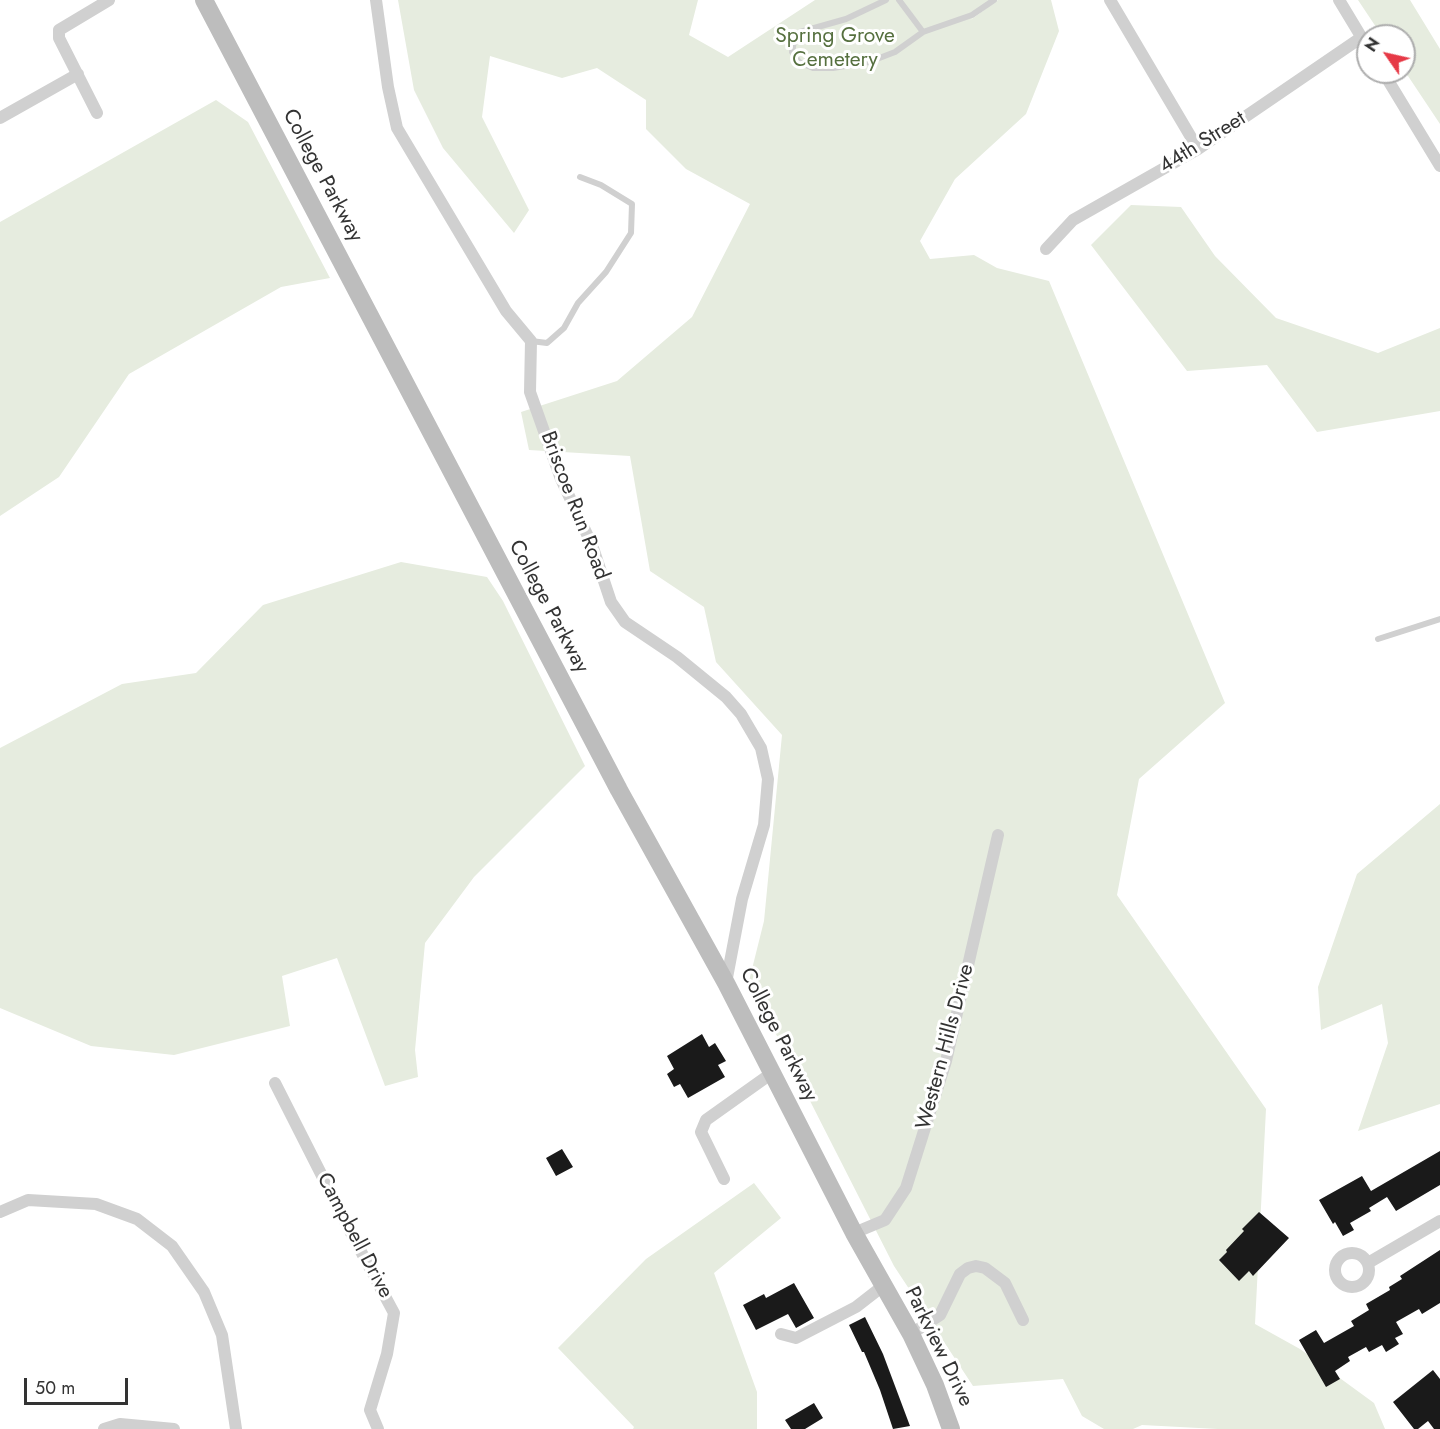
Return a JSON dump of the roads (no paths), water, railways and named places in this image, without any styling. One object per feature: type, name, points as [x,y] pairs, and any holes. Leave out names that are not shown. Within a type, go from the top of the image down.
[{"type":"street","points":[[97,113],[59,39],[59,30],[109,0]]},
{"type":"street","name":"College Parkway","points":[[204,0],[619,790],[726,982],[854,1233]]},
{"type":"street","points":[[376,0],[388,87],[397,128],[506,311],[531,341]]},
{"type":"street","points":[[1110,0],[1198,149]]},
{"type":"street","points":[[1339,0],[1356,27]]},
{"type":"street","name":"44th Street","points":[[1046,249],[1073,220],[1198,149],[1356,48]]},
{"type":"street","points":[[0,118],[78,74]]},
{"type":"street","points":[[1390,84],[1440,166]]},
{"type":"street","name":"Briscoe Run Road","points":[[531,341],[530,392],[561,479],[592,545],[611,602],[625,622],[677,657],[726,697],[741,714],[760,748],[768,779],[764,825],[742,899],[726,982]]},
{"type":"street","name":"Western Hills Drive","points":[[854,1233],[885,1220],[906,1188],[946,1061],[998,836]]},
{"type":"street","points":[[724,1179],[701,1132],[706,1120],[772,1073]]},
{"type":"street","name":"Campbell Drive","points":[[275,1083],[394,1312],[387,1354],[370,1410],[378,1429]]},
{"type":"street","points":[[0,1212],[28,1200],[96,1204],[136,1219],[172,1246],[204,1292],[222,1335],[236,1429]]},
{"type":"street","points":[[1368,1263],[1440,1221]]},
{"type":"street","name":"Parkview Drive","points":[[854,1233],[911,1334],[935,1385],[951,1429]]},
{"type":"street","points":[[911,1334],[940,1315],[960,1274],[976,1266],[985,1268],[1005,1283],[1023,1320]]},
{"type":"street","name":"Parkview Drive","points":[[782,1334],[796,1338],[856,1307],[883,1286]]},
{"type":"street","points":[[104,1429],[120,1424],[174,1429]]},
{"type":"lane","points":[[886,0],[846,19],[800,32],[794,42],[792,52],[799,62],[813,68],[833,68],[869,62],[895,51],[923,32],[972,15],[994,0]]},
{"type":"lane","points":[[899,0],[923,32]]},
{"type":"lane","points":[[531,341],[547,343],[564,328],[578,303],[606,272],[631,233],[632,204],[601,185],[580,177]]},
{"type":"lane","points":[[1378,639],[1440,618]]},
{"type":"park label","name":"Spring Grove Cemetery","points":[[835,49]]}]
